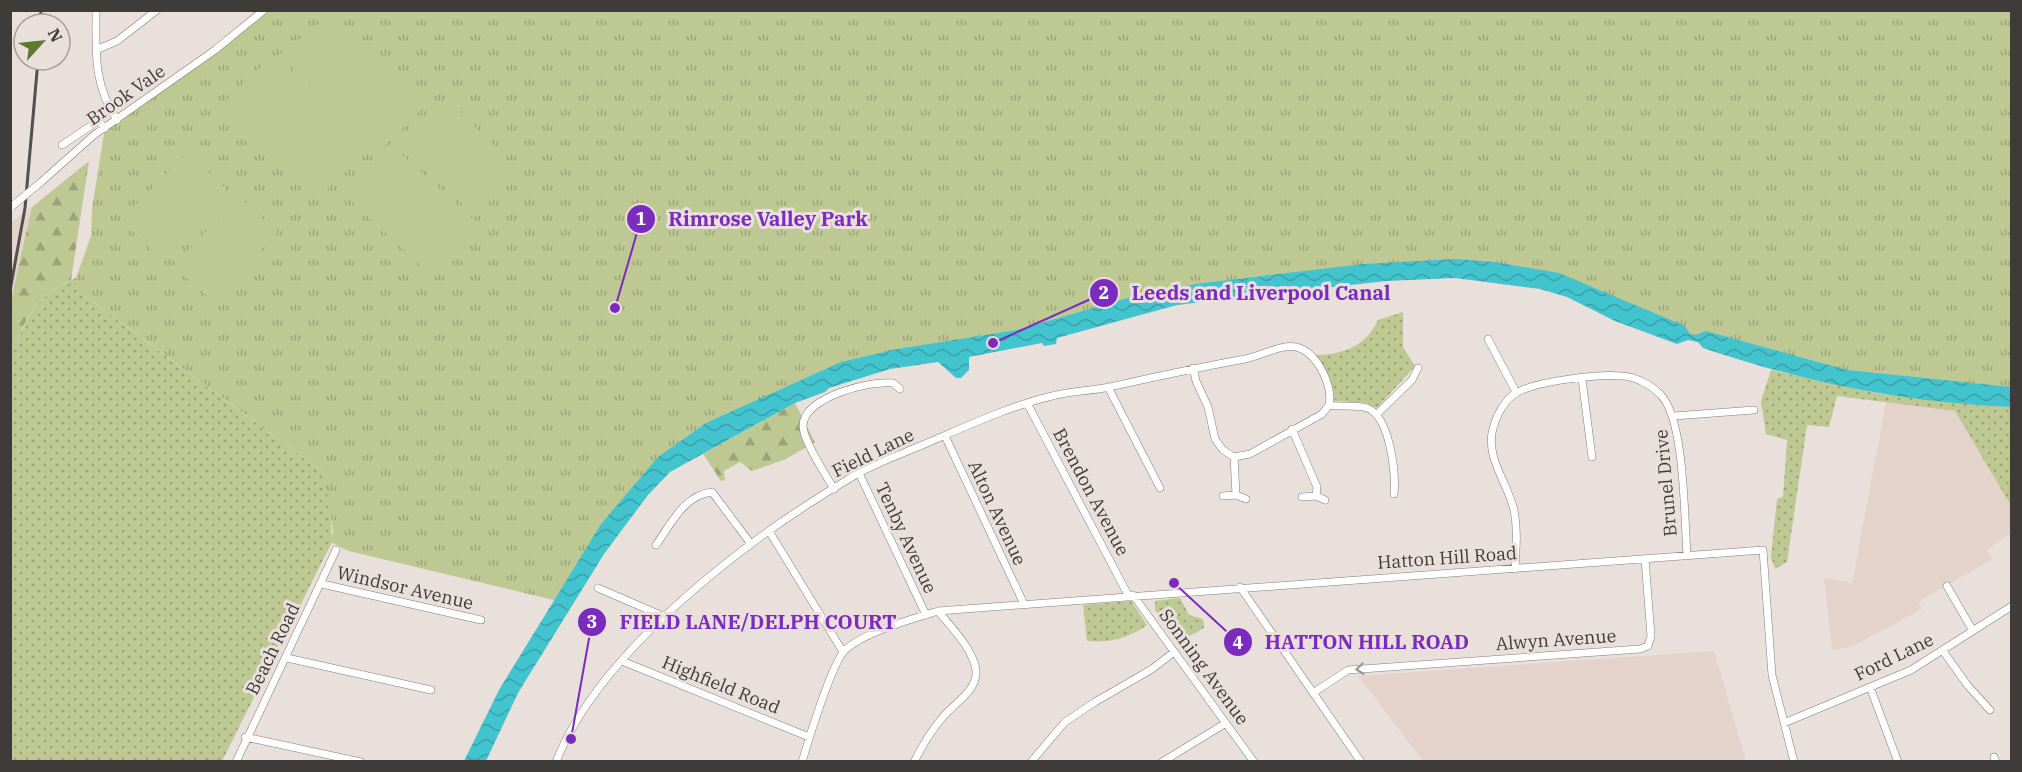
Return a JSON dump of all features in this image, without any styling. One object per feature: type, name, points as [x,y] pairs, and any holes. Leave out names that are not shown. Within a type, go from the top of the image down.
[{"type":"street","points":[[96,10],[97,72],[105,101],[117,120]]},
{"type":"street","points":[[96,50],[117,41],[157,10]]},
{"type":"street","name":"Brook Vale","points":[[11,208],[105,128],[215,50],[264,10]]},
{"type":"street","points":[[62,145],[98,122],[105,128]]},
{"type":"street","points":[[1488,339],[1516,392],[1499,412],[1491,434],[1494,460],[1506,484],[1514,510],[1517,537],[1515,569]]},
{"type":"street","name":"Field Lane","points":[[556,762],[588,703],[622,661],[665,617],[769,531],[859,473],[945,436],[1053,395],[1108,387],[1193,368],[1253,358],[1293,346],[1305,350],[1316,361],[1328,384],[1329,405]]},
{"type":"street","points":[[1193,368],[1196,381],[1208,407],[1215,439],[1223,450],[1234,457],[1250,454],[1322,414],[1329,405],[1347,408],[1365,407],[1377,414],[1383,424],[1389,446],[1395,480],[1394,494]]},
{"type":"street","points":[[1377,414],[1412,380],[1418,368]]},
{"type":"street","name":"Brunel Drive","points":[[1516,392],[1539,384],[1622,375],[1644,382],[1661,395],[1674,416],[1687,554]]},
{"type":"street","points":[[1582,379],[1592,457]]},
{"type":"street","points":[[834,489],[806,437],[803,426],[807,415],[821,402],[864,384],[893,383],[900,389]]},
{"type":"street","points":[[1108,387],[1160,488]]},
{"type":"street","name":"Brendon Avenue","points":[[1028,404],[1131,595]]},
{"type":"street","points":[[1674,416],[1754,410]]},
{"type":"street","points":[[1292,429],[1313,477],[1316,496]]},
{"type":"street","name":"Alton Avenue","points":[[945,436],[1023,603]]},
{"type":"street","points":[[1234,457],[1236,495]]},
{"type":"street","name":"Tenby Avenue","points":[[859,473],[926,615]]},
{"type":"street","points":[[656,545],[692,498],[712,492],[752,544]]},
{"type":"street","points":[[1223,496],[1236,495],[1246,499]]},
{"type":"street","points":[[1302,497],[1316,496],[1325,500]]},
{"type":"street","points":[[769,531],[843,652],[809,737],[802,762]]},
{"type":"street","name":"Beach Road","points":[[236,762],[246,737],[322,584],[336,550]]},
{"type":"street","name":"Hatton Hill Road","points":[[843,652],[872,635],[938,611],[1763,550],[1772,675],[1784,723]]},
{"type":"street","name":"Alwyn Avenue","points":[[1313,693],[1348,670],[1640,649],[1648,646],[1652,636],[1645,559]]},
{"type":"street","name":"Windsor Avenue","points":[[322,584],[482,620]]},
{"type":"street","points":[[1947,586],[1973,631]]},
{"type":"street","points":[[1240,587],[1361,762]]},
{"type":"street","points":[[598,588],[665,617]]},
{"type":"street","name":"Sonning Avenue","points":[[1131,595],[1254,762]]},
{"type":"street","name":"Ford Lane","points":[[1784,723],[1911,670],[2012,606]]},
{"type":"street","points":[[914,762],[942,718],[962,698],[975,679],[976,671],[970,653],[938,611]]},
{"type":"street","points":[[1943,651],[1968,686],[1990,710]]},
{"type":"street","points":[[1031,762],[1065,722],[1152,669],[1174,652]]},
{"type":"street","points":[[287,658],[431,690]]},
{"type":"street","name":"Highfield Road","points":[[622,661],[809,737]]},
{"type":"street","points":[[1870,687],[1898,762]]},
{"type":"street","points":[[1162,762],[1226,723]]},
{"type":"street","points":[[1784,723],[1794,762]]},
{"type":"street","points":[[246,737],[361,762]]},
{"type":"shaded area","points":[[32,208],[11,300],[12,222]]},
{"type":"shaded area","points":[[1886,402],[1955,411],[2011,506],[2011,533],[1987,550],[1993,559],[1918,602],[1922,609],[1853,646],[1832,650],[1824,578],[1852,583]]},
{"type":"shaded area","points":[[1714,651],[1746,761],[1423,761],[1358,676]]},
{"type":"green space","points":[[264,11],[2011,11],[2011,396],[1915,387],[1687,336],[1621,311],[1481,270],[1260,287],[858,366],[674,456],[562,602],[349,551],[328,541],[333,533],[324,473],[84,295],[76,278],[91,236],[92,208],[105,128]]},
{"type":"green space","points":[[329,15],[426,105],[379,151],[279,55]]},
{"type":"green space","points":[[273,56],[370,148],[320,196],[224,102]]},
{"type":"green space","points":[[451,102],[516,169],[476,217],[408,151]]},
{"type":"green space","points":[[390,144],[481,226],[431,275],[341,192]]},
{"type":"green space","points":[[188,152],[226,189],[159,257],[121,220]]},
{"type":"green space","points":[[89,161],[71,280],[47,295],[29,316],[17,342],[11,371],[11,300],[32,207]]},
{"type":"green space","points":[[238,196],[278,232],[214,302],[174,266]]},
{"type":"green space","points":[[76,278],[85,296],[324,473],[329,489],[332,542],[222,761],[11,762],[12,356],[22,330],[42,299]]},
{"type":"green space","points":[[1403,312],[1403,347],[1415,366],[1377,408],[1366,403],[1335,401],[1333,389],[1316,355],[1326,355],[1353,347],[1367,336],[1378,320]]},
{"type":"green space","points":[[1771,370],[1881,394],[2011,407],[2011,506],[1955,411],[1837,396],[1829,427],[1807,425],[1787,562],[1775,569],[1771,557],[1777,499],[1783,497],[1787,440],[1766,434],[1761,401]]},
{"type":"green space","points":[[795,403],[815,442],[786,459],[752,471],[740,462],[724,471],[725,480],[721,481],[703,454]]},
{"type":"green space","points":[[1180,598],[1189,615],[1203,619],[1204,628],[1190,636],[1178,637],[1155,610],[1155,601]]},
{"type":"green space","points":[[1131,601],[1147,625],[1119,639],[1087,641],[1083,605]]},
{"type":"water","points":[[1454,259],[1494,262],[1559,273],[1685,326],[1689,333],[1696,335],[1706,331],[1847,370],[2011,387],[2011,407],[1894,396],[1817,381],[1703,348],[1698,342],[1688,340],[1677,344],[1615,321],[1567,297],[1540,289],[1455,278],[1386,281],[1177,305],[1057,338],[1056,344],[1044,346],[1042,343],[969,357],[969,370],[961,378],[956,378],[938,362],[890,369],[829,388],[825,392],[795,403],[670,472],[648,495],[604,554],[518,693],[486,761],[464,761],[499,690],[601,524],[658,457],[706,423],[841,362],[897,349],[1017,330],[1131,297],[1195,284],[1364,264]]},
{"type":"railway","points":[[10,291],[25,208],[37,72]]},
{"type":"place","name":"Rimrose Valley Park","points":[[615,308]]},
{"type":"place","name":"Leeds and Liverpool Canal","points":[[993,343]]},
{"type":"place","name":"HATTON HILL ROAD","points":[[1174,583]]},
{"type":"place","name":"FIELD LANE/DELPH COURT","points":[[571,739]]}]
